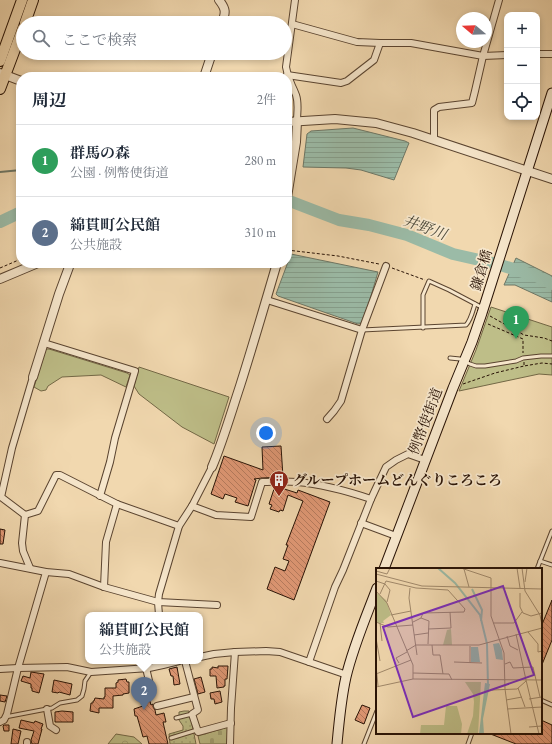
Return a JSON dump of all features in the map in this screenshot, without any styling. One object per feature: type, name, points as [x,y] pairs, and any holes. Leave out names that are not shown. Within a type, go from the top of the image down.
[{"type":"highway","points":[[16,16],[22,0]]},
{"type":"highway","points":[[27,16],[33,0]]},
{"type":"highway","points":[[0,61],[16,17]]},
{"type":"highway","points":[[0,89],[3,74],[16,44]]},
{"type":"main road","points":[[527,170],[552,93]]},
{"type":"main road","name":"鎌倉橋","points":[[484,308],[527,170]]},
{"type":"main road","name":"例幣使街道","points":[[384,568],[484,308]]},
{"type":"main road","points":[[337,744],[346,675],[376,591]]},
{"type":"street","points":[[219,0],[224,9],[224,16]]},
{"type":"street","points":[[295,0],[292,24],[357,42],[411,43],[483,56],[504,55]]},
{"type":"street","points":[[434,140],[434,110],[439,107],[472,103],[483,56],[499,0]]},
{"type":"street","points":[[292,77],[341,83],[347,81],[374,60],[380,43]]},
{"type":"street","points":[[540,54],[552,54]]},
{"type":"street","points":[[206,72],[210,60]]},
{"type":"street","points":[[287,60],[287,72]]},
{"type":"street","points":[[3,74],[16,78]]},
{"type":"street","points":[[292,87],[298,106],[296,142],[292,165]]},
{"type":"street","points":[[292,121],[335,119],[376,123],[413,133],[552,179]]},
{"type":"street","points":[[327,418],[334,411],[340,401],[384,265]]},
{"type":"street","points":[[0,279],[26,268]]},
{"type":"street","points":[[25,515],[1,497],[12,448],[33,377],[69,268]]},
{"type":"street","points":[[159,612],[158,602],[162,583],[179,526],[192,506],[212,467],[219,449],[267,300],[276,268]]},
{"type":"street","points":[[267,300],[362,330]]},
{"type":"street","points":[[44,343],[135,371],[100,496]]},
{"type":"street","points":[[309,662],[335,587],[371,499],[386,467],[408,454],[425,460]]},
{"type":"street","points":[[25,515],[38,511],[56,475],[60,475],[117,504],[179,526]]},
{"type":"street","points":[[192,506],[216,515],[251,517],[262,482],[296,482],[322,485],[371,499]]},
{"type":"street","points":[[104,587],[106,542],[117,504]]},
{"type":"street","points":[[25,515],[22,543],[23,551],[30,568]]},
{"type":"street","points":[[361,523],[396,536]]},
{"type":"street","points":[[0,564],[46,572],[69,574],[104,587],[158,602],[217,605]]},
{"type":"street","points":[[0,722],[4,720],[7,714],[18,668],[46,572]]},
{"type":"street","points":[[230,744],[235,652]]},
{"type":"street","points":[[203,656],[235,652],[280,652],[346,675]]},
{"type":"street","points":[[0,669],[68,667],[91,672],[146,668],[169,664]]},
{"type":"street","points":[[185,664],[198,710],[192,714],[198,732],[231,723]]},
{"type":"street","points":[[146,668],[150,686]]},
{"type":"street","points":[[157,706],[194,697]]},
{"type":"street","points":[[47,709],[50,726],[56,730]]},
{"type":"lane","points":[[424,328],[423,295],[429,281],[484,308]]},
{"type":"lane","points":[[362,330],[466,325],[470,320],[475,304]]},
{"type":"lane","points":[[450,358],[460,359],[476,366],[485,366],[516,361],[524,358],[552,356]]},
{"type":"lane","points":[[537,568],[552,531]]},
{"type":"lane","points":[[540,561],[552,565]]},
{"type":"lane","points":[[5,717],[52,708],[60,703],[77,700],[82,696],[85,681],[91,672]]},
{"type":"lane","points":[[542,700],[552,705]]},
{"type":"lane","points":[[176,718],[192,714]]},
{"type":"lane","points":[[364,744],[376,714]]},
{"type":"lane","points":[[171,738],[197,730]]},
{"type":"lane","points":[[468,744],[472,734]]},
{"type":"path","points":[[292,251],[338,256],[384,265],[429,281]]},
{"type":"path","points":[[0,268],[16,261]]},
{"type":"path","points":[[484,308],[524,335],[544,338],[552,341]]},
{"type":"path","points":[[484,322],[523,339],[524,366]]},
{"type":"path","points":[[453,388],[495,373],[542,363],[552,364]]},
{"type":"green space","points":[[491,307],[552,327],[552,375],[539,374],[459,391],[476,350]]},
{"type":"green space","points":[[46,349],[127,373],[130,375],[126,387],[101,375],[62,377],[48,386],[46,390],[41,391],[34,387]]},
{"type":"green space","points":[[139,367],[229,397],[214,444],[182,427],[139,394],[134,386]]},
{"type":"green space","points":[[189,711],[196,744],[170,744],[169,734],[183,730],[183,726],[179,720],[179,712]]},
{"type":"green space","points":[[228,727],[228,744],[200,744],[198,736]]},
{"type":"green space","points":[[116,734],[134,737],[142,744],[108,744]]},
{"type":"shaded area","points":[[353,128],[409,143],[394,180],[361,170],[346,168],[303,167],[307,134],[311,131]]},
{"type":"shaded area","points":[[292,254],[378,272],[363,323],[358,324],[276,294],[286,268],[292,268]]},
{"type":"shaded area","points":[[516,258],[552,276],[552,302],[515,285],[504,285]]},
{"type":"building","points":[[281,446],[283,477],[254,479],[256,480],[248,506],[235,502],[237,498],[225,494],[223,499],[211,494],[224,456],[263,470],[262,447]]},
{"type":"building","points":[[275,486],[297,493],[298,490],[330,502],[294,600],[267,589],[275,567],[285,571],[289,561],[283,559],[288,545],[286,545],[303,501],[288,495],[283,511],[280,510],[279,512],[270,509],[272,505],[269,504]]},
{"type":"building","points":[[0,529],[5,530],[3,544],[0,544]]},
{"type":"building","points":[[552,600],[552,640],[542,665],[542,625]]},
{"type":"building","points":[[218,666],[228,666],[225,686],[217,688],[216,676],[210,676],[210,669],[212,669],[212,667],[218,668]]},
{"type":"building","points":[[177,667],[180,684],[174,685],[173,676],[171,676],[169,669]]},
{"type":"building","points":[[31,672],[44,674],[39,693],[32,691],[31,684],[21,681],[23,676],[30,678]]},
{"type":"building","points":[[201,677],[205,692],[198,694],[194,679]]},
{"type":"building","points":[[126,679],[127,682],[129,682],[129,693],[113,696],[113,708],[99,708],[99,713],[90,711],[91,703],[93,703],[95,698],[104,699],[105,688],[116,688],[116,683],[118,680]]},
{"type":"building","points":[[54,680],[72,684],[70,695],[52,692]]},
{"type":"building","points":[[144,680],[151,705],[153,704],[156,715],[164,713],[166,722],[163,722],[168,744],[149,744],[147,736],[143,737],[137,716],[135,716],[134,709],[143,706],[138,690],[140,690],[138,681]]},
{"type":"building","points":[[220,691],[222,702],[215,704],[214,699],[211,699],[210,693]]},
{"type":"building","points":[[0,695],[7,696],[5,702],[0,701]]},
{"type":"building","points":[[362,705],[370,708],[364,724],[355,720]]},
{"type":"building","points":[[55,712],[73,712],[73,722],[55,722]]},
{"type":"building","points":[[21,720],[34,723],[35,721],[43,724],[38,744],[32,744],[31,740],[34,731],[19,728]]},
{"type":"building","points":[[542,720],[552,725],[552,744],[516,744],[491,734],[542,734]]},
{"type":"building","points":[[4,725],[9,725],[9,731],[4,731]]},
{"type":"building","points":[[13,729],[21,731],[18,744],[11,744]]},
{"type":"waterway","points":[[0,172],[16,170]]},
{"type":"waterway","name":"井野川","points":[[292,202],[339,220],[369,225],[407,235],[453,254],[497,264],[536,276],[552,284]]},
{"type":"waterway","name":"井野川","points":[[0,222],[16,214]]},
{"type":"place","name":"群馬の森","points":[[516,339]]},
{"type":"place","name":"グループホームどんぐりころころ","points":[[279,497]]},
{"type":"place","name":"綿貫町公民館","points":[[144,710]]}]
